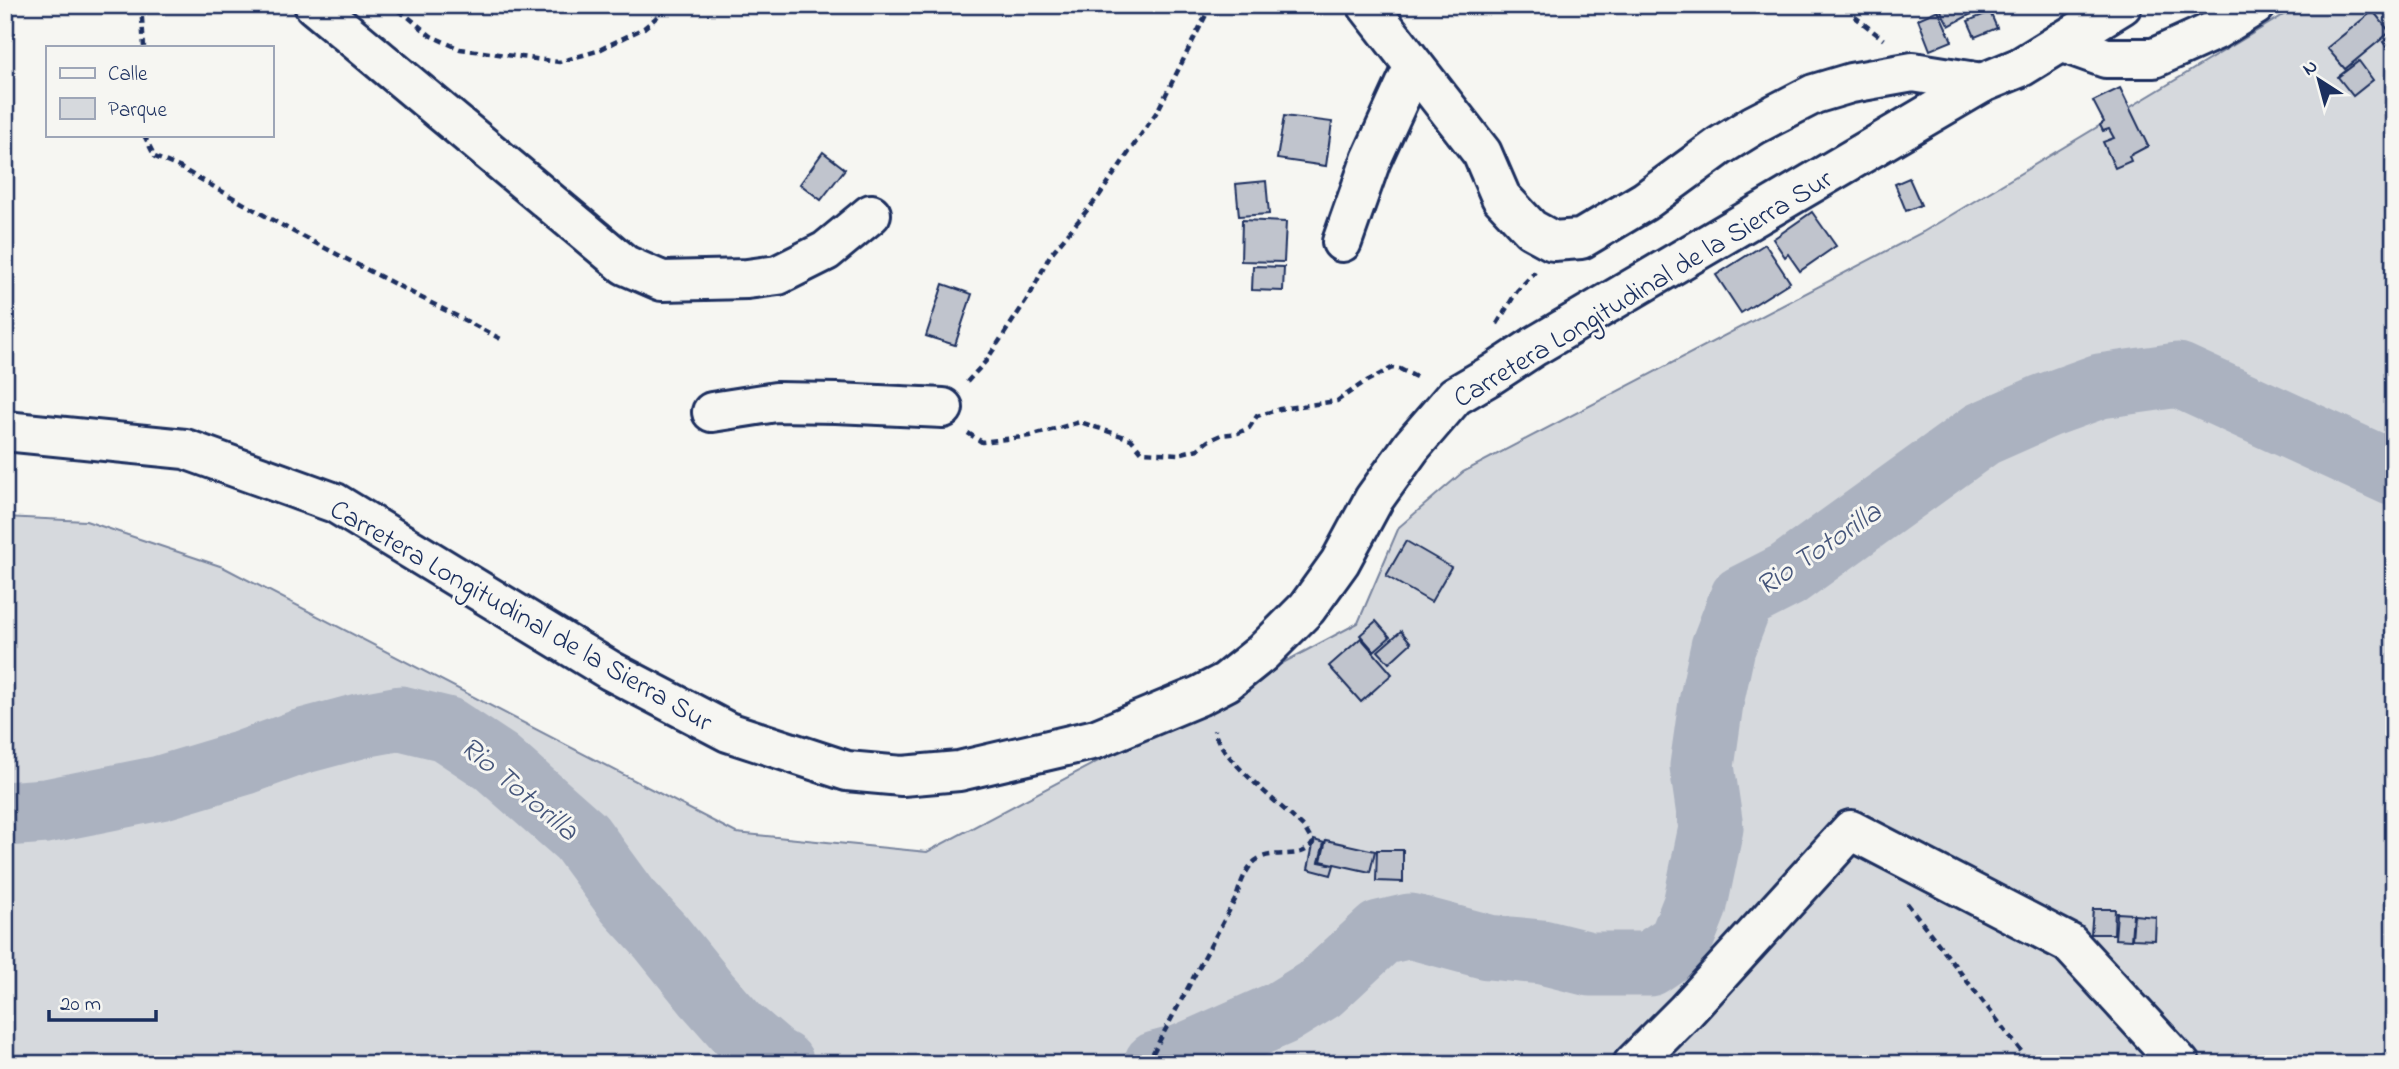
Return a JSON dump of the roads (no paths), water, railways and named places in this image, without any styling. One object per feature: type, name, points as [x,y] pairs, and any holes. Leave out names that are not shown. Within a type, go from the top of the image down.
[{"type":"main road","points":[[314,5],[625,265],[662,281],[747,279],[778,275],[825,251],[871,214]]},
{"type":"main road","points":[[1367,5],[1482,152],[1501,197],[1531,229],[1553,241],[1581,239],[1645,201],[1731,139],[1814,94],[1851,83],[1913,72],[1982,83]]},
{"type":"main road","name":"Carretera Longitudinal de la Sierra Sur","points":[[5,431],[185,449],[335,503],[611,671],[728,733],[847,771],[902,776],[959,771],[1096,739],[1226,682],[1262,653],[1307,608],[1340,562],[1374,499],[1412,446],[1455,396],[1546,339],[1982,83],[2021,67],[2122,5]]},
{"type":"main road","points":[[2061,42],[2106,58],[2154,58],[2214,31],[2256,5]]},
{"type":"main road","points":[[1342,242],[1371,160],[1414,66]]},
{"type":"main road","points":[[712,412],[776,402],[943,408]]},
{"type":"main road","points":[[1633,1064],[1685,1012],[1851,830],[2069,943],[2180,1064]]},
{"type":"waterway","name":"Rio Totorilla","points":[[1156,1064],[1182,1057],[1281,1013],[1320,989],[1380,933],[1410,926],[1488,947],[1542,952],[1590,964],[1649,964],[1680,943],[1695,905],[1711,828],[1702,766],[1711,703],[1723,647],[1742,598],[1787,575],[1982,434],[2045,406],[2100,386],[2178,375],[2394,474]]},
{"type":"waterway","name":"Rio Totorilla","points":[[5,814],[46,811],[160,788],[243,763],[300,742],[363,725],[401,718],[446,729],[496,762],[581,837],[628,901],[707,994],[738,1029],[782,1064]]}]
